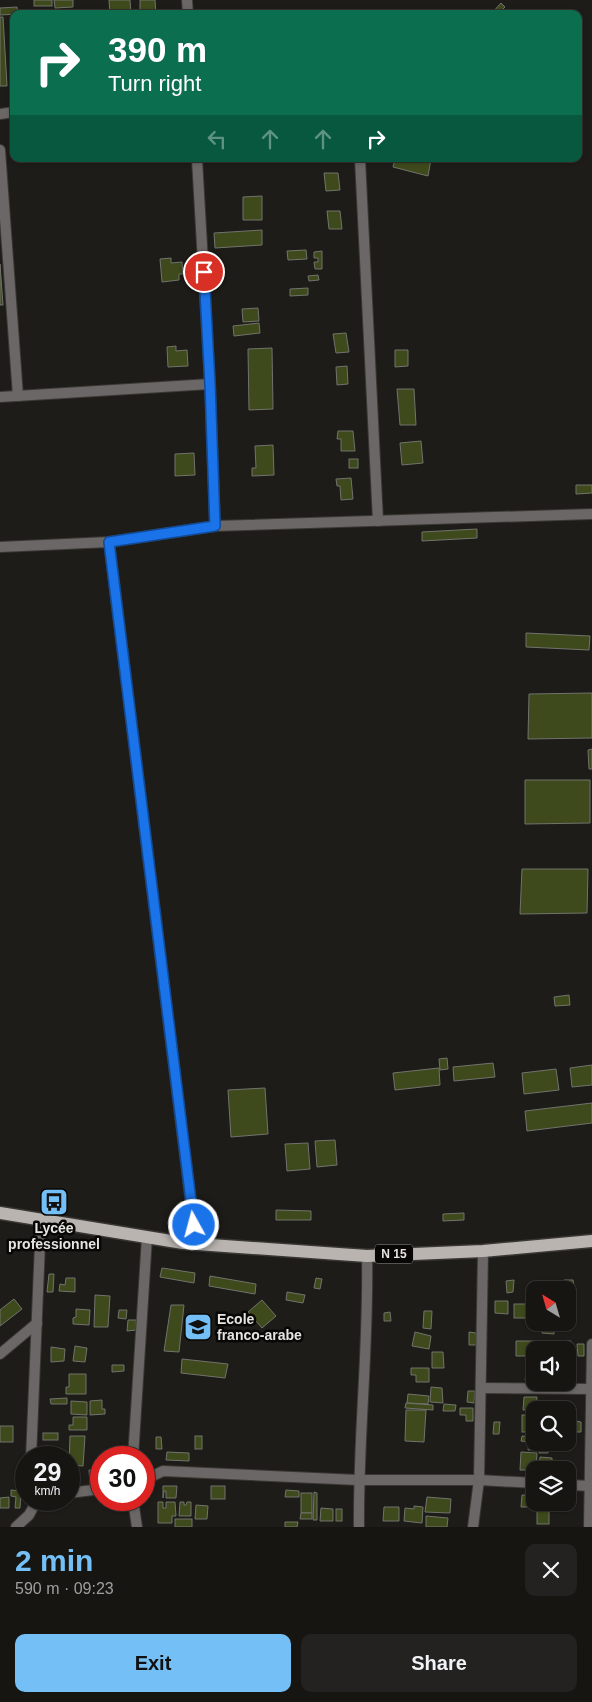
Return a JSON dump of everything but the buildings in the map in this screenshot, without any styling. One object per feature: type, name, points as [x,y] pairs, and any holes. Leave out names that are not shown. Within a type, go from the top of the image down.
[{"type":"main road","name":"N 15","points":[[0,1213],[196,1244],[366,1256],[483,1251],[592,1241]]},
{"type":"street","points":[[0,150],[18,396]]},
{"type":"street","points":[[197,162],[210,384],[215,526]]},
{"type":"street","points":[[360,162],[378,521]]},
{"type":"street","points":[[0,398],[210,384]]},
{"type":"street","points":[[0,547],[109,542],[215,526],[592,514]]},
{"type":"street","points":[[109,542],[196,1244]]},
{"type":"street","points":[[32,1446],[41,1220]]},
{"type":"street","points":[[134,1446],[147,1237]]},
{"type":"street","points":[[473,1527],[479,1480],[483,1251]]},
{"type":"street","points":[[359,1527],[358,1480],[368,1304],[366,1256]]},
{"type":"street","points":[[0,1354],[37,1323]]},
{"type":"street","points":[[590,1527],[592,1344]]},
{"type":"street","points":[[481,1388],[591,1390]]},
{"type":"street","points":[[155,1474],[162,1471],[358,1480],[479,1480],[526,1483]]},
{"type":"street","points":[[576,1485],[591,1486]]},
{"type":"street","points":[[16,1527],[31,1511]]},
{"type":"street","points":[[134,1511],[136,1527]]},
{"type":"place","name":"Lycée professionnel","points":[[54,1202]]},
{"type":"place","name":"Ecole franco-arabe","points":[[198,1327]]},
{"type":"route","points":[[194,1225],[109,542],[215,526],[204,272]]}]
